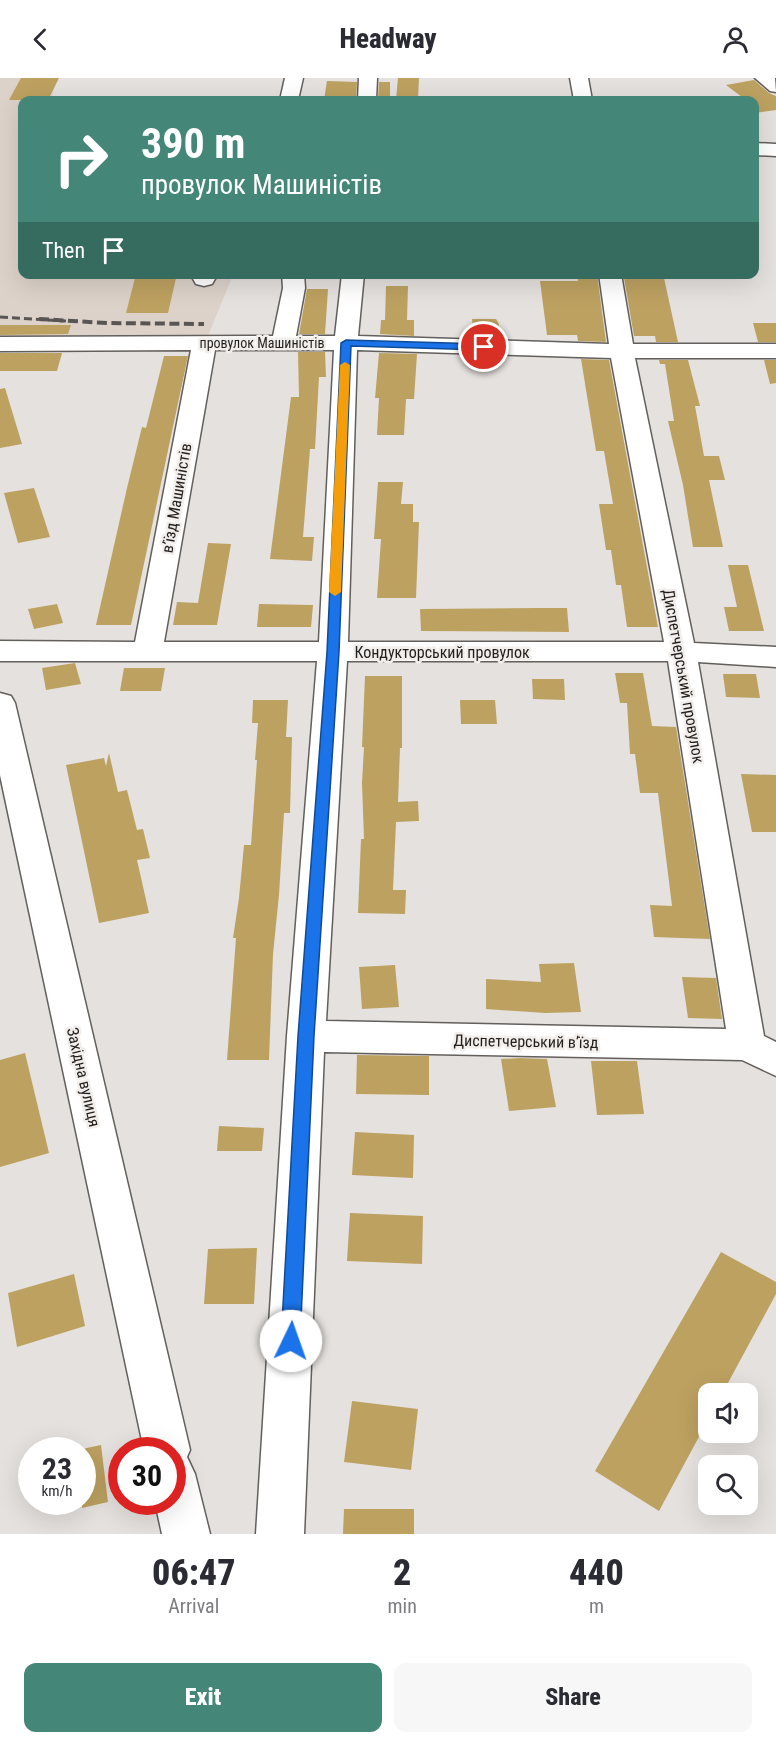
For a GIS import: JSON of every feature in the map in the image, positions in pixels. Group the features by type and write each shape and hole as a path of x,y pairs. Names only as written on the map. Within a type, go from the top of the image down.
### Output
{"street":[{"path":"290,96 294,78"},
{"path":"368,78 368,96"},
{"path":"579,78 582,96"},
{"path":"764,78 776,87"},
{"path":"759,149 776,150"},
{"path":"283,343 294,288 293,279"},
{"path":"280,1534 306,1036 333,652 346,343 352,279"},
{"name":"Диспетчерський провулок","path":"611,279 622,351 761,1053"},
{"name":"провулок Машиністів","path":"0,344 346,343 622,351 776,351"},
{"name":"в’їзд Машиністів","path":"148,651 204,344"},
{"name":"Кондукторський провулок","path":"0,651 681,652 776,657"},
{"name":"Західна вулиця","path":"0,703 164,1437"},
{"name":"Диспетчерський в’їзд","path":"306,1036 761,1053"},
{"path":"182,1515 186,1534"}],"shaded area":[{"path":"0,78 57,78 52,96 18,96 18,279 231,279 207,338 0,338"}],"building":[{"path":"21,78 59,78 50,96 18,96 18,100 9,100"},
{"path":"398,78 419,78 418,96 396,96"},
{"path":"754,80 776,96 776,110 759,112 759,96 741,96 726,85"},
{"path":"327,81 357,82 356,96 325,96"},
{"path":"379,82 390,82 390,96 378,96"},
{"path":"135,279 176,279 168,313 126,313"},
{"path":"578,279 598,279 606,342 578,341 577,335 547,335 540,281 578,281"},
{"path":"624,279 664,279 678,342 656,342 655,336 634,336"},
{"path":"386,286 408,286 407,320 414,320 414,336 380,334 381,320 385,320"},
{"path":"307,289 328,289 325,334 299,334"},
{"path":"472,319 496,319 499,324 497,338 474,337"},
{"path":"753,323 776,323 776,342 758,342"},
{"path":"0,325 71,325 68,334 0,335"},
{"path":"298,352 325,352 326,377 319,377 315,449 310,449 303,537 314,537 312,561 270,559 291,397 299,397"},
{"path":"0,353 62,353 57,371 0,371"},
{"path":"379,353 417,354 414,399 406,399 404,435 377,435 379,398 375,398"},
{"path":"164,356 188,356 131,625 96,625 142,427 146,428"},
{"path":"472,356 496,357 495,367 471,367"},
{"path":"581,359 609,360 658,627 627,627 621,585 616,585 611,550 606,550 599,504 613,504 604,451 596,451"},
{"path":"659,360 688,360 700,406 695,406 704,456 719,456 725,480 709,480 723,547 693,547 683,485 668,421 674,421 665,364 660,364"},
{"path":"764,360 776,360 776,383 770,384"},
{"path":"5,388 22,444 0,448 0,389"},
{"path":"378,482 403,482 401,504 413,504 413,522 419,522 416,598 377,598 381,539 374,539"},
{"path":"34,488 50,537 18,543 4,493"},
{"path":"208,543 231,544 217,625 173,625 177,602 198,603"},
{"path":"728,565 748,565 764,631 729,631 724,607 737,607"},
{"path":"57,604 63,623 34,629 28,609"},
{"path":"259,604 313,605 311,627 257,627"},
{"path":"567,608 569,632 421,631 420,609"},
{"path":"75,663 81,684 46,690 42,668"},
{"path":"124,668 165,668 161,691 120,691"},
{"path":"615,673 643,673 652,726 676,727 710,939 654,937 650,905 672,906 658,793 640,793 635,754 630,754 627,703 620,703"},
{"path":"723,674 756,674 760,698 726,697"},
{"path":"365,676 402,676 402,748 400,748 398,802 418,801 419,821 396,822 393,890 406,890 405,914 358,913 361,839 364,839 362,783 364,747 362,747"},
{"path":"532,679 564,679 565,700 533,699"},
{"path":"253,700 288,700 286,737 292,737 290,813 284,813 273,954 269,1060 227,1060 236,938 233,938 244,845 251,845 258,723 252,723"},
{"path":"460,700 495,700 497,724 461,724"},
{"path":"109,753 118,792 127,790 137,830 143,829 150,858 137,860 149,913 99,923 66,765 104,758 106,766"},
{"path":"741,774 776,775 776,832 752,832"},
{"path":"574,963 581,1012 545,1013 486,1009 486,979 541,982 539,964"},
{"path":"395,965 399,1007 362,1009 359,967"},
{"path":"682,977 716,978 722,1019 688,1018"},
{"path":"25,1053 49,1153 0,1167 0,1060"},
{"path":"357,1055 429,1056 429,1095 356,1094"},
{"path":"501,1059 547,1059 556,1107 509,1111"},
{"path":"591,1061 637,1061 644,1114 597,1115"},
{"path":"219,1126 264,1128 262,1151 217,1151"},
{"path":"355,1132 414,1135 413,1178 352,1175"},
{"path":"350,1213 423,1216 422,1264 347,1261"},
{"path":"257,1248 254,1304 204,1304 208,1249"},
{"path":"721,1252 776,1282 776,1294 728,1383 698,1383 698,1439 659,1511 595,1471"},
{"path":"74,1274 85,1326 17,1347 8,1293"},
{"path":"352,1401 418,1409 411,1470 344,1462"},
{"path":"101,1445 108,1502 96,1505 96,1446"},
{"path":"344,1509 414,1509 414,1534 343,1534"}],"railway":[{"path":"0,317 66,321"},
{"path":"39,319 107,323 204,324"}],"slow traffic":[{"path":"335,592 345,365"}],"route":[{"path":"291,1341 306,1036 333,652 346,343 484,347"}]}
